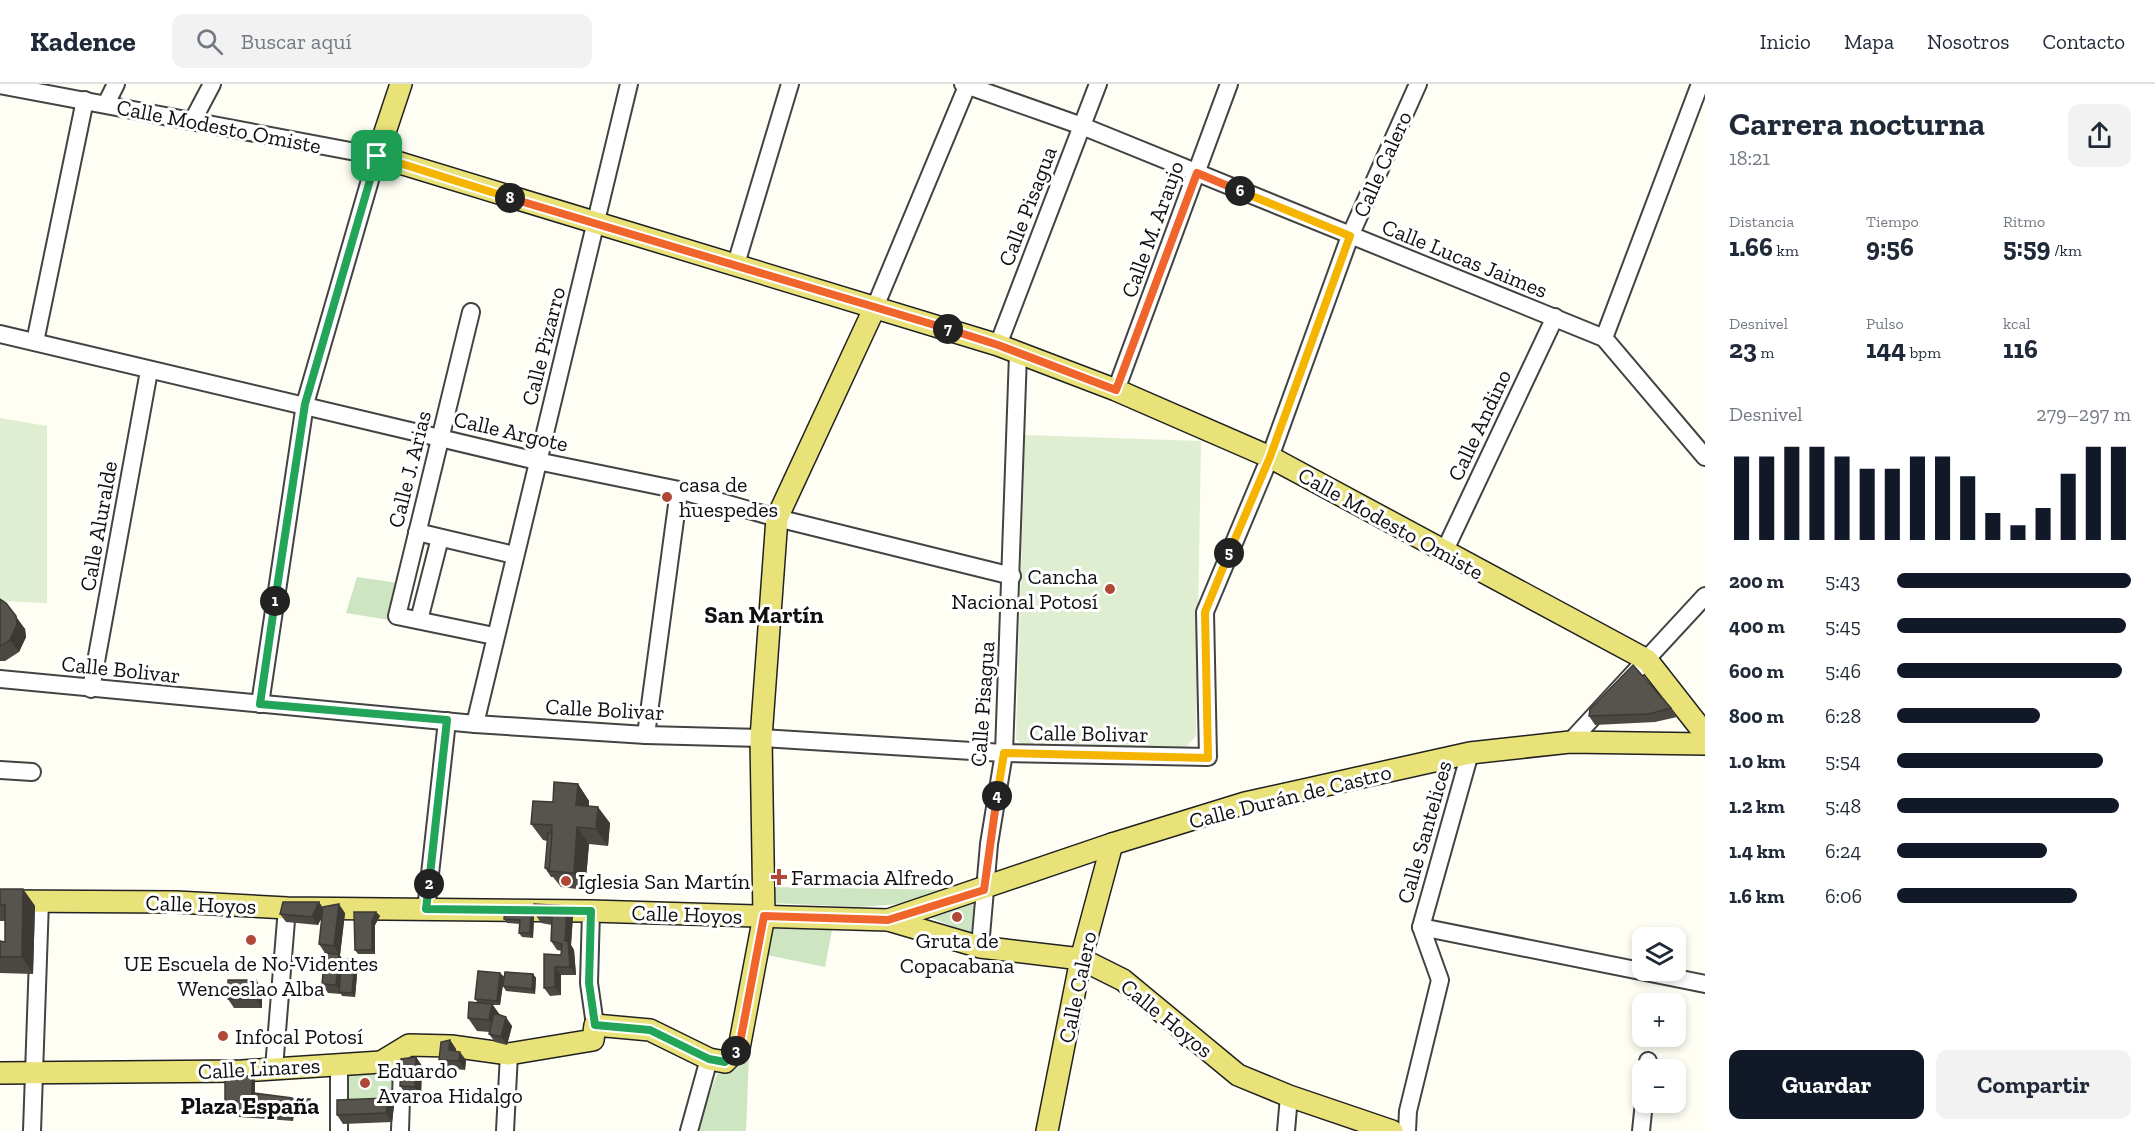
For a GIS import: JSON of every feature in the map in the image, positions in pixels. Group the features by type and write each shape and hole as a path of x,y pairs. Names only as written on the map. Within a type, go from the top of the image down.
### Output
{"main road":[{"path":"377,156 401,84"},
{"name":"Calle Modesto Omiste","path":"377,156 596,225 736,264 998,345 1116,390 1270,457 1647,660 1705,734"},
{"path":"595,1025 650,1030 709,1059 725,1062 739,1048 764,916 761,738 777,518 875,307"},
{"name":"Calle Durán de Castro","path":"888,920 984,890 1112,844 1245,803 1470,753 1570,742 1705,744"},
{"name":"Calle Calero","path":"1047,1131 1082,959 1112,844"},
{"name":"Calle Hoyos","path":"0,901 176,902 287,908 591,911 888,920 980,947 1082,959 1123,980 1238,1075 1289,1096 1392,1131"},
{"name":"Calle Linares","path":"0,1073 274,1068 381,1062 409,1045 452,1046 509,1054 593,1040 595,1025"}],"street":[{"path":"106,104 116,84"},
{"path":"193,120 212,84"},
{"name":"Calle Pizarro","path":"475,724 494,636 629,84"},
{"path":"736,264 790,84"},
{"path":"875,307 966,84"},
{"name":"Calle Lucas Jaimes","path":"966,84 1082,126 1604,338 1705,458"},
{"name":"Calle Pisagua","path":"998,345 1098,84"},
{"name":"Calle M. Araujo","path":"1116,390 1229,84"},
{"name":"Calle Calero","path":"1208,758 1205,612 1270,457 1350,236 1418,84"},
{"name":"Calle Modesto Omiste","path":"0,85 377,156"},
{"path":"1604,338 1698,87"},
{"path":"35,342 85,100"},
{"path":"260,704 305,404 377,156"},
{"name":"Calle J. Arias","path":"471,312 397,616 494,636"},
{"name":"Calle Andino","path":"1444,552 1555,317"},
{"name":"Calle Argote","path":"0,334 149,371 305,404 537,461 679,490 777,518 1012,576"},
{"name":"Calle Pisagua","path":"980,947 989,844 1004,753 1018,354"},
{"name":"Calle Aluralde","path":"91,689 149,371"},
{"path":"646,735 679,490"},
{"path":"417,532 514,555"},
{"name":"Calle J. Arias","path":"419,620 440,538"},
{"path":"1570,742 1705,596"},
{"name":"Calle Bolivar","path":"0,679 475,724 1004,753 1208,758"},
{"path":"426,909 447,720"},
{"name":"Calle Santelices","path":"1407,1131 1408,1111 1440,980 1421,927 1470,753"},
{"path":"0,770 32,772"},
{"path":"32,1131 40,901"},
{"path":"274,1068 287,908"},
{"path":"591,911 589,983 595,1025"},
{"path":"1421,927 1705,984"},
{"path":"400,1131 403,1049"},
{"path":"505,1131 509,1054"},
{"path":"689,1131 709,1059"},
{"path":"339,1064 339,1131"},
{"path":"1286,1131 1289,1096"},
{"path":"1641,1131 1643,1113"}],"green space":[{"path":"0,418 47,426 47,603 0,601"},
{"name":"Cancha Nacional Potosí","path":"1025,435 1201,441 1196,736 1186,747 1023,745 1016,739"},
{"path":"357,577 398,583 389,620 346,613"},
{"path":"771,887 956,890 914,903 860,907 771,903"},
{"path":"974,904 971,934 927,916"},
{"path":"773,928 832,930 825,967 767,955"},
{"path":"749,1055 746,1131 697,1131 717,1074 735,1070"},
{"path":"348,1071 396,1071 396,1103 349,1103"}],"building":[{"path":"0,599 16,616 17,624 10,640 0,646"},
{"path":"1633,665 1671,708 1649,714 1589,716 1590,709"},
{"path":"554,782 578,784 576,805 598,807 596,829 577,827 574,873 549,871 552,825 531,824 533,801 553,802"},
{"path":"548,833 552,833 549,869 545,868"},
{"path":"0,889 23,889 22,957 0,957 0,941 5,942 5,905 0,905"},
{"path":"283,902 319,902 312,917 280,914"},
{"path":"339,904 334,946 319,944 323,907"},
{"path":"534,904 567,906 565,941 568,941 570,967 555,967 555,987 544,988 544,954 561,955 562,944 551,941 552,918 535,914"},
{"path":"505,910 531,912 530,933 519,933 520,920 504,919"},
{"path":"354,912 376,912 372,921 372,950 355,950"},
{"path":"325,953 339,954 336,985 322,984"},
{"path":"342,959 355,960 352,993 339,992"},
{"path":"478,971 500,973 497,1001 475,999"},
{"path":"505,972 533,974 532,989 503,986"},
{"path":"228,980 256,980 256,999 228,999"},
{"path":"469,1002 492,1004 489,1020 468,1018"},
{"path":"494,1013 506,1017 501,1037 489,1034"},
{"path":"450,1040 449,1050 460,1052 459,1061 439,1060 441,1042"},
{"path":"416,1057 415,1087 400,1086 401,1059"},
{"path":"225,1075 252,1076 252,1096 253,1093 292,1098 290,1117 236,1113 237,1101 225,1101"},
{"path":"388,1098 386,1113 337,1115 337,1100"},
{"path":"294,1099 310,1099 308,1109 293,1109"}],"place":[{"name":"casa de huespedes","path":"667,497"},
{"name":"Cancha Nacional Potosí","path":"1110,589"},
{"name":"Farmacia Alfredo","path":"779,877"},
{"name":"Iglesia San Martín","path":"566,881"},
{"name":"Gruta de Copacabana","path":"957,917"},
{"name":"UE Escuela de No-Videntes Wenceslao Alba","path":"251,940"},
{"name":"Infocal Potosí","path":"223,1036"},
{"name":"Eduardo Avaroa Hidalgo","path":"365,1083"}],"district":[{"name":"San Martín","path":"764,615"},
{"name":"Plaza España","path":"250,1106"}],"route":[{"path":"377,156 596,225 736,264 998,345 1116,390 1197,173 1350,236 1270,457 1205,612 1208,758 1004,753 984,890 888,920 764,916 739,1048 725,1062 709,1059 650,1030 595,1025 589,983 591,911 426,909 447,720 260,704 305,404 377,156"}]}
